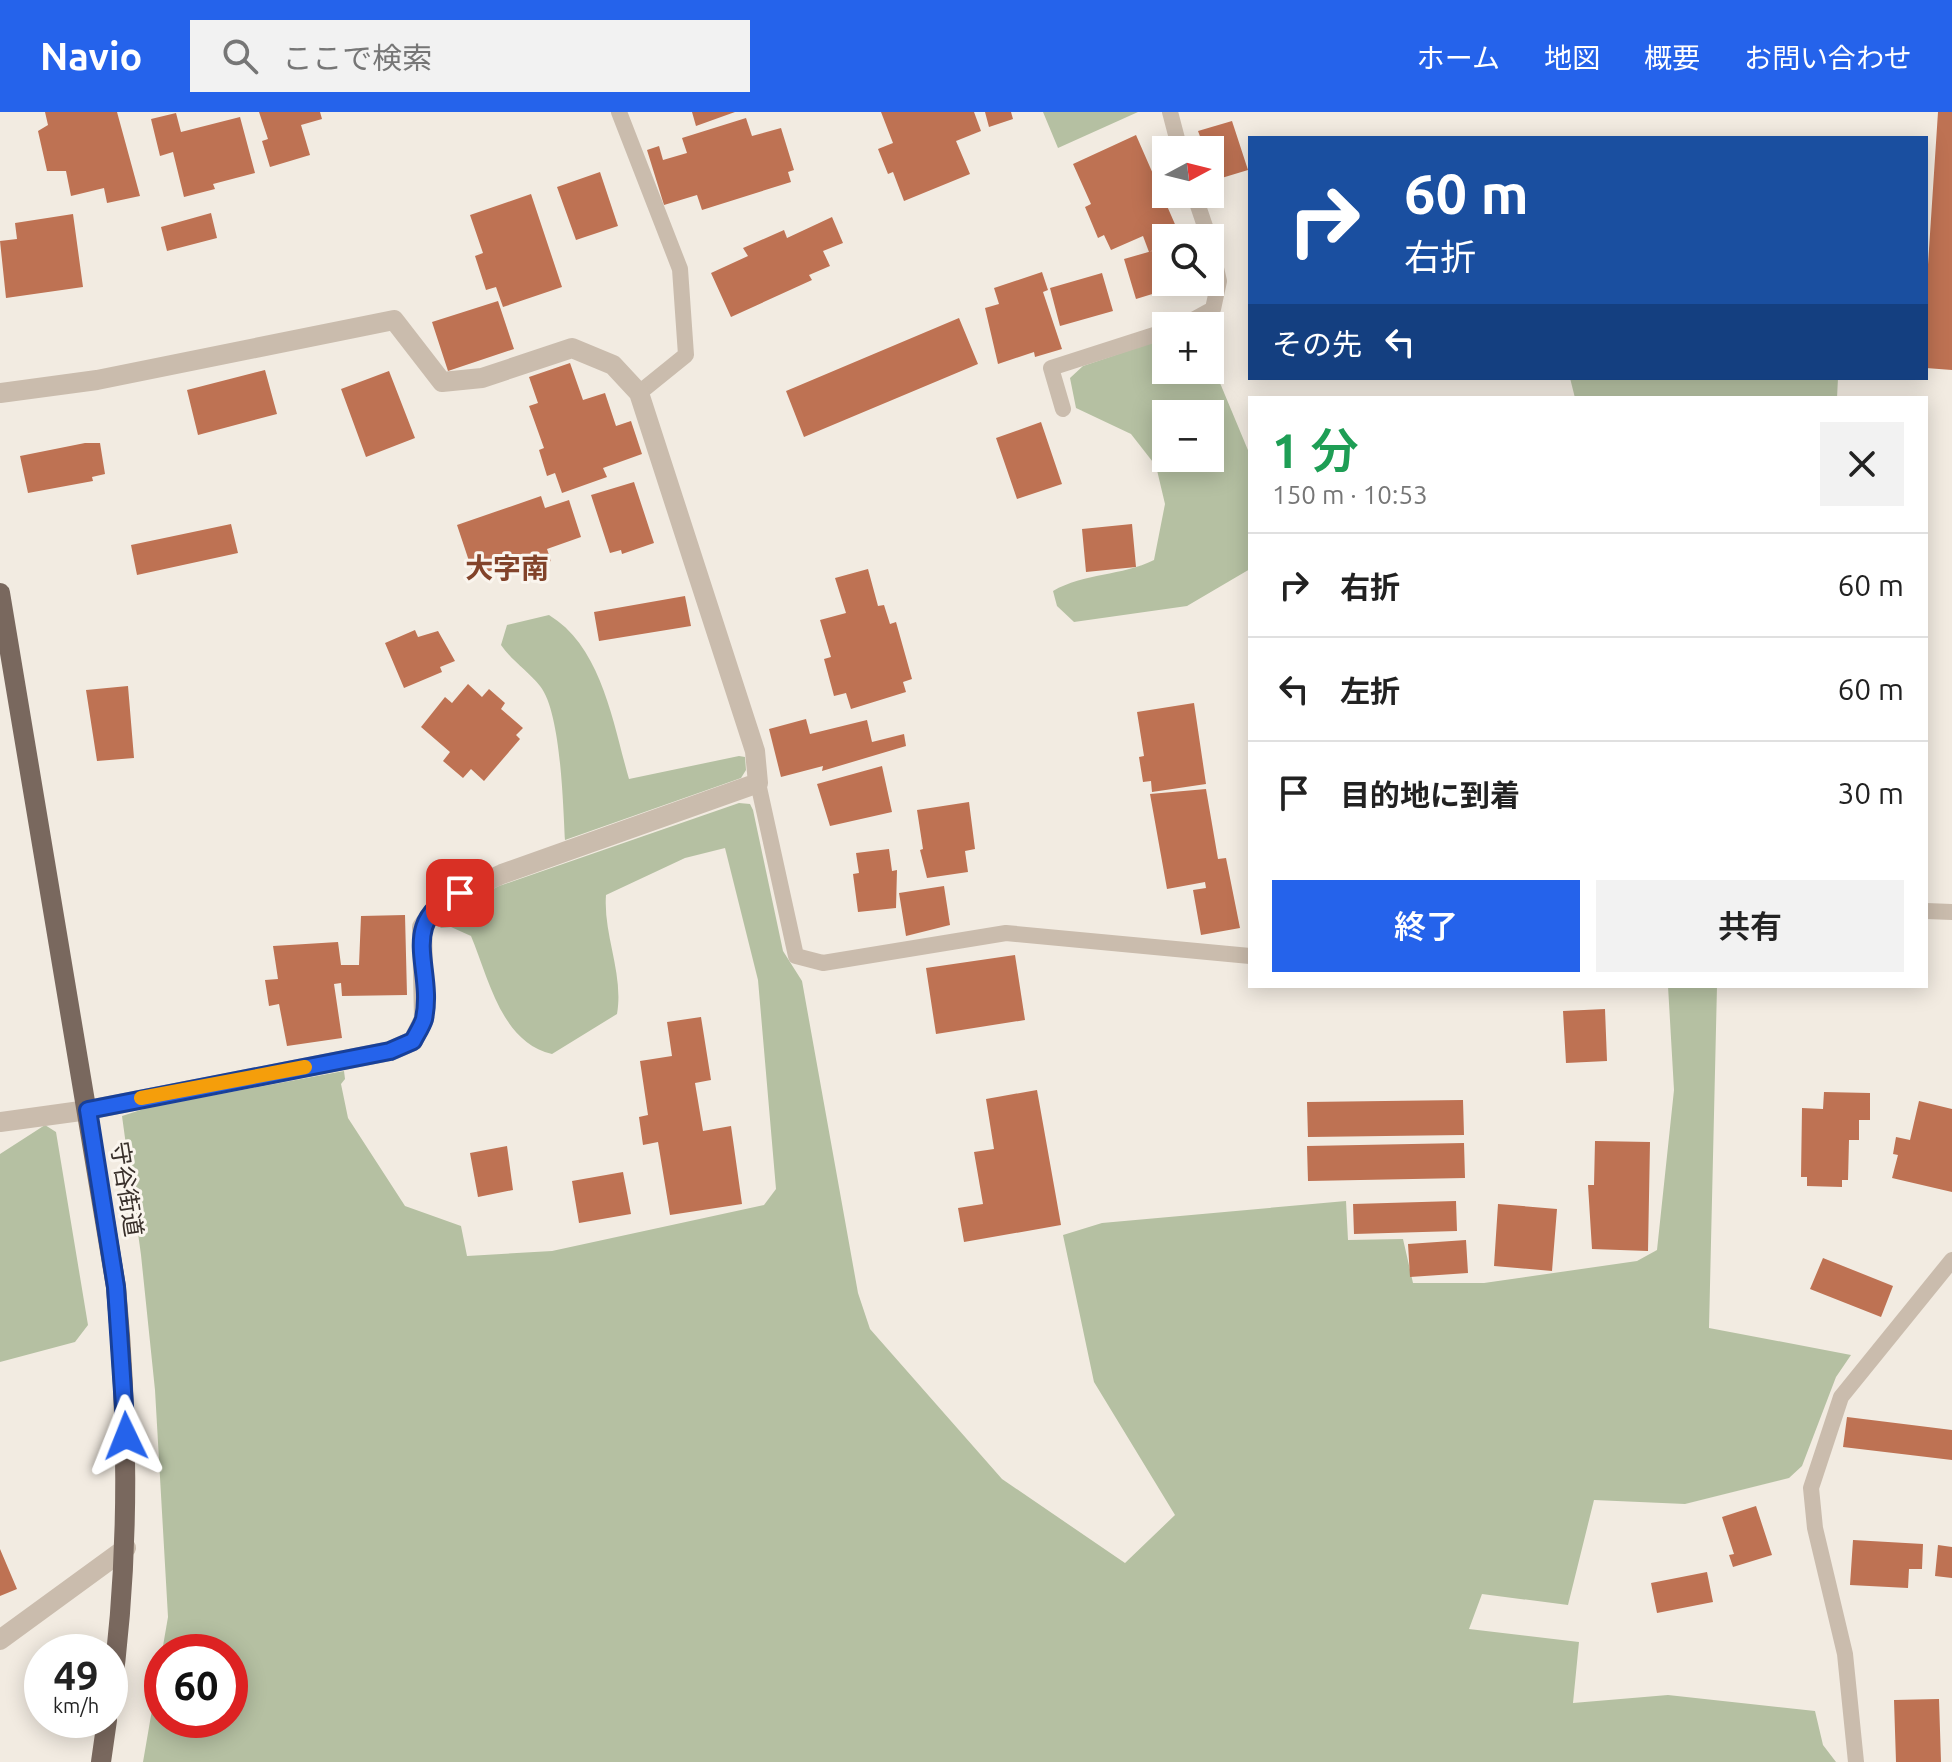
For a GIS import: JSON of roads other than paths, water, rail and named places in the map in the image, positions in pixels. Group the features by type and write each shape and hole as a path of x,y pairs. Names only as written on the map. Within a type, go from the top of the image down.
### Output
{"main road":[{"name":"守谷街道","path":"0,593 116,1287 125,1380 126,1548 120,1634"},
{"path":"101,1762 104,1738"}],"street":[{"path":"0,393 97,380 394,320 442,382 482,378 572,348 613,365 639,393 755,751 758,783 502,874 440,902 422,927 424,1019 413,1041 390,1051 88,1110 0,1122"},
{"path":"0,1640 126,1548"}],"lane":[{"path":"619,112 680,269 686,355 639,393"},
{"path":"1170,112 1176,136"},
{"path":"1063,409 1051,368 1152,336"},
{"path":"758,783 796,956 823,963 1006,933 1248,956"},
{"path":"1928,911 1952,912"},
{"path":"1856,1762 1845,1654 1815,1528 1811,1488 1841,1397 1952,1260"}],"district":[{"name":"大字南","path":"507,567"}]}
